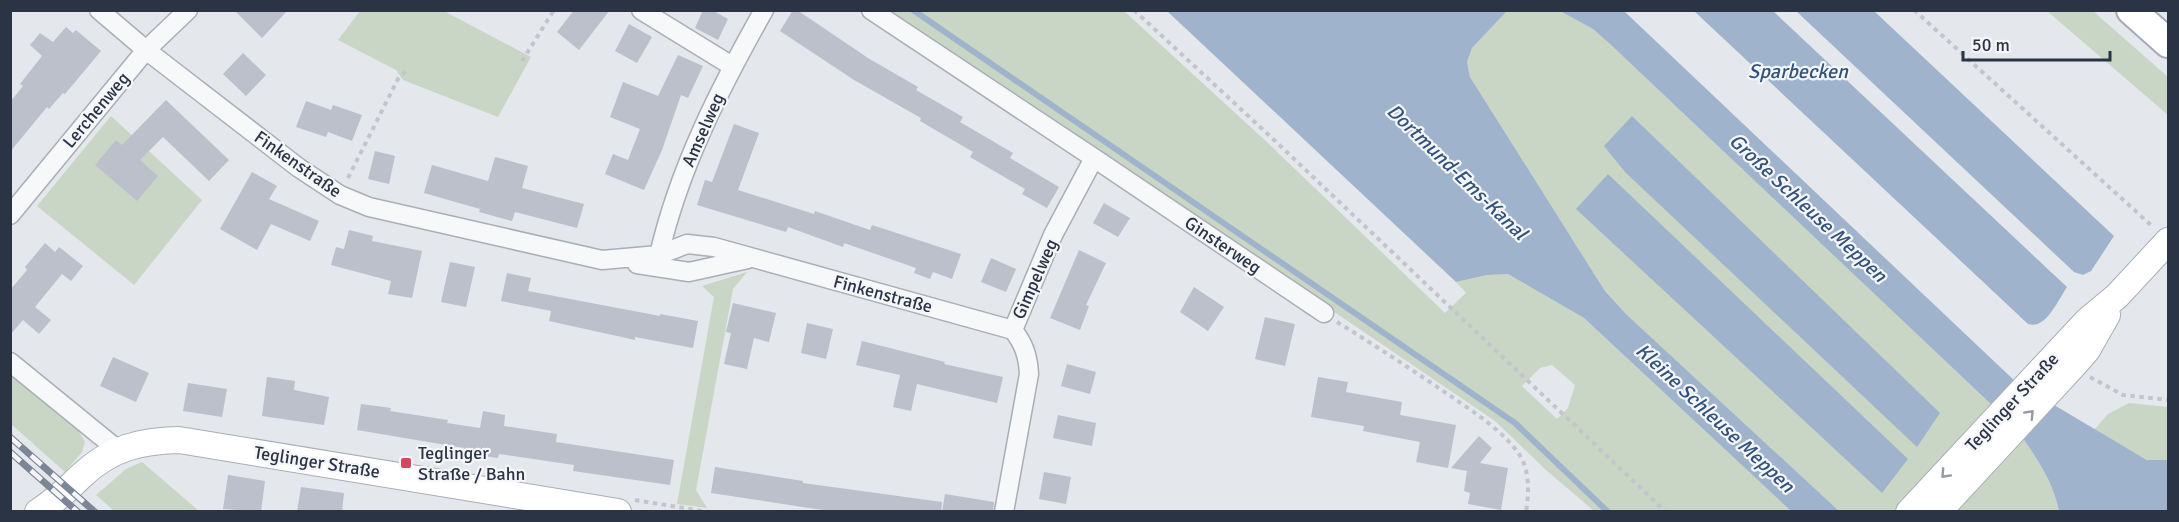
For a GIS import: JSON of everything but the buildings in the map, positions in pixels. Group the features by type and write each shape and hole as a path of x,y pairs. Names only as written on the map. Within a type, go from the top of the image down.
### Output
{"main road":[{"path":"2131,10 2169,43"}],"street":[{"name":"Finkenstraße","path":"99,10 146,50 299,168 340,195 389,212 602,260 689,272 753,258"},
{"name":"Lerchenweg","path":"10,214 146,50 188,10"},
{"path":"641,10 732,66"},
{"name":"Amselweg","path":"659,255 668,216 687,164 732,66 764,10"},
{"name":"Ginsterweg","path":"871,10 1324,313"},
{"name":"Gimpelweg","path":"1004,512 1029,374 1028,359 1022,342 1012,330 1053,235 1094,158"},
{"name":"Teglinger Straße","path":"1909,512 2002,428 2042,386 2087,321 2117,296 2168,241"},
{"name":"Finkenstraße","path":"602,260 659,255 687,244 714,247 1012,330"},
{"path":"10,362 118,450"},
{"name":"Teglinger Straße","path":"1938,512 2002,428"},
{"name":"Teglinger Straße","path":"38,512 101,460 118,450 143,442 179,440 618,512"}],"path":[{"path":"522,61 554,10"},
{"path":"1134,10 1666,512"},
{"path":"1914,10 2168,241"},
{"path":"340,195 398,79 406,71"},
{"path":"1324,313 1401,362 1501,434 1520,455 1528,478 1526,512"},
{"path":"2082,372 2123,395 2169,400"}],"green space":[{"path":"360,11 444,11 531,57 498,117 403,80 396,70 338,40"},
{"path":"891,11 1124,11 1268,143 1445,313 1466,293 1456,282 1487,275 1508,274 1584,318 1791,511 1594,511 1546,470 1495,421","holes":["1552,365 1575,385 1568,408 1557,419 1522,386 1540,368"]},
{"path":"1507,11 1560,11 1593,29 1610,44 2013,425 2047,477 2059,511 1839,511 1626,314 1605,291 1470,77 1467,62 1472,48"},
{"path":"2047,11 2093,11 2168,77 2168,115"},
{"path":"111,116 202,200 134,285 37,206"},
{"path":"747,272 733,289 696,490 707,508 677,504 714,297 702,286"},
{"path":"10,375 78,430 85,442 82,452 65,472 11,424"},
{"path":"2129,403 2168,407 2168,460 2148,460 2094,430 2108,414"},
{"path":"142,462 199,511 114,511 96,495 126,469"}],"water":[{"path":"1167,11 1507,11 1472,48 1467,62 1470,77 1605,291 1626,314 1839,511 1791,511 1584,318 1508,274 1487,275 1456,282"},
{"name":"Große Schleuse Meppen","path":"1560,11 1624,11 2017,383 2147,460 2168,460 2168,511 2059,511 2047,477 2013,425 1610,44 1593,29"},
{"name":"Sparbecken","path":"1694,11 1773,11 2067,287 2051,313 2040,323 2028,324"},
{"name":"Sparbecken","path":"1796,11 1874,11 2114,236 2091,271 2083,275 2074,272"},
{"path":"1632,116 1940,413 1917,447 1625,172 1604,146"},
{"path":"1608,174 1908,459 1882,493 1576,209"}],"waterway":[{"path":"913,10 1515,423 1608,512"}],"railway":[{"path":"10,437 95,512"},
{"path":"10,452 78,512"}],"place":[{"name":"Teglinger Straße / Bahn","path":"406,463"}],"water label":[{"name":"Dortmund-Ems-Kanal","path":"1457,172"},
{"name":"Kleine Schleuse Meppen","path":"1715,418"}]}
